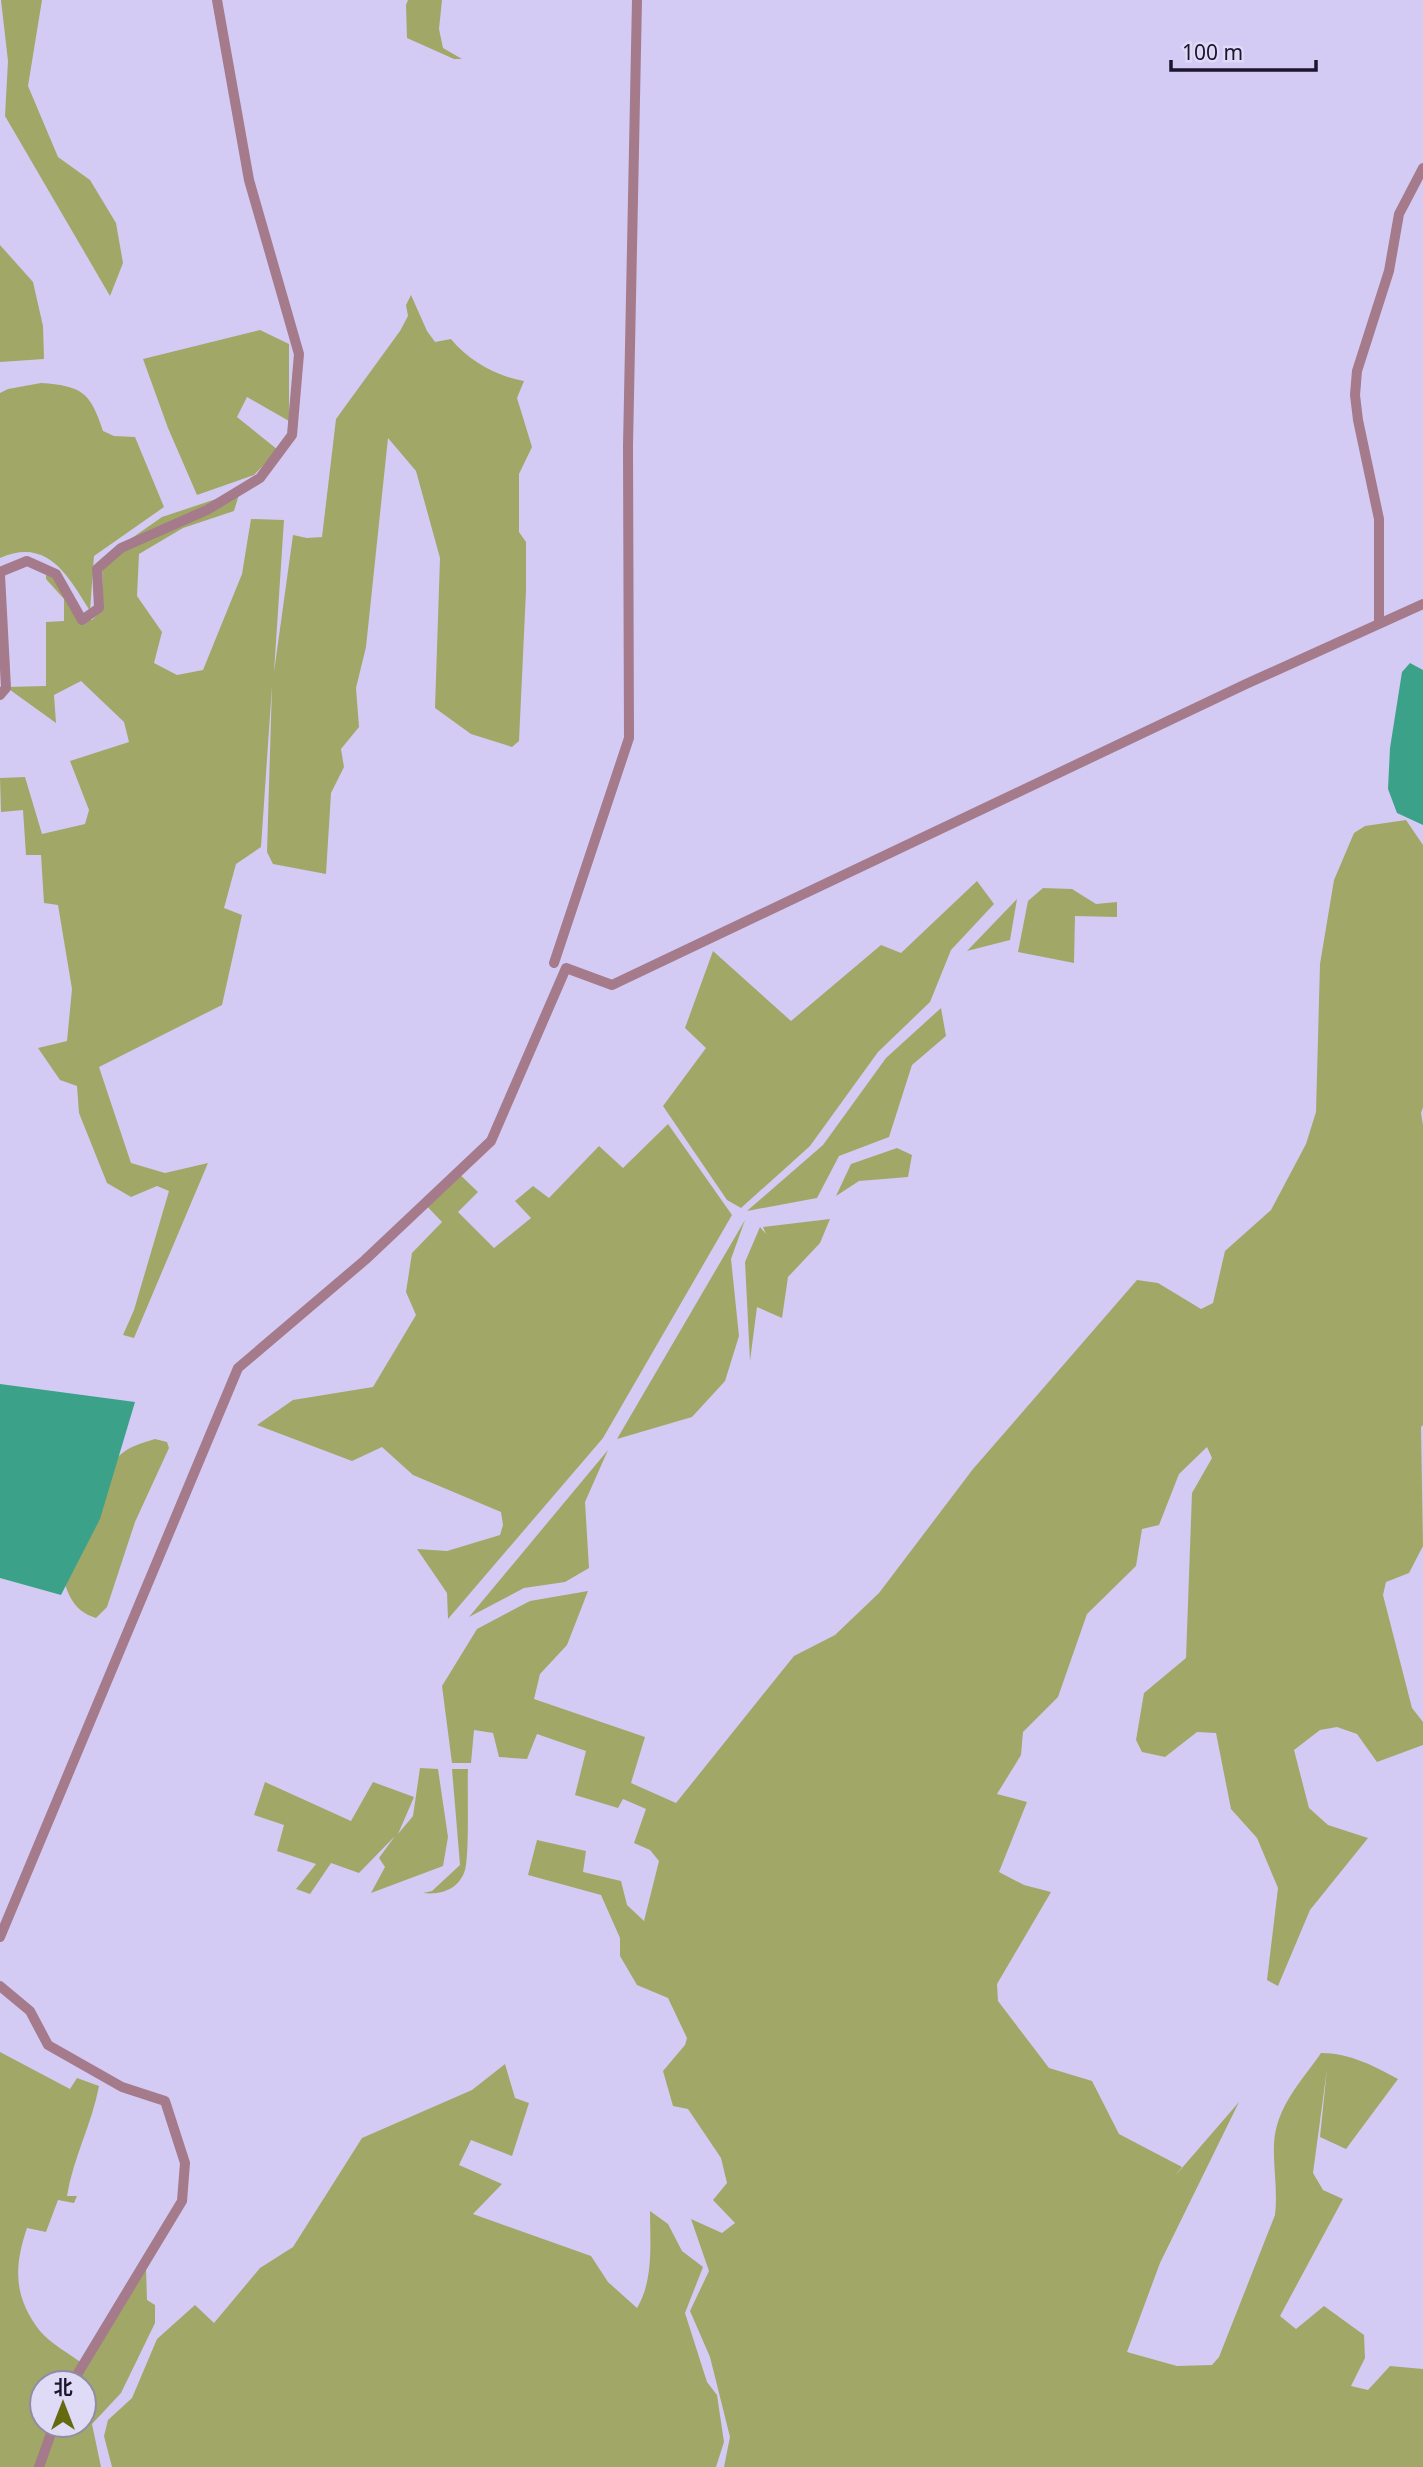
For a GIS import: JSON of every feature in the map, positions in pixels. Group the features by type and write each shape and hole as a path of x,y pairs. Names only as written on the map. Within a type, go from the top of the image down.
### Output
{"street":[{"path":"0,695 6,688 0,574 27,561 56,575 82,620 99,608 97,569 121,548 206,510 260,478 292,435 299,355 249,180 217,0"},
{"path":"554,963 629,738 628,446 636,0"},
{"path":"1379,622 1379,519 1358,420 1355,396 1357,371 1389,271 1399,214 1423,168"},
{"path":"0,1937 238,1368 365,1260 491,1141 566,968 612,985 1379,622 1423,604"},
{"path":"0,1986 30,2011 48,2045 122,2087 164,2101 185,2163 182,2201 80,2369"},
{"path":"39,2467 49,2439"}],"shaded area":[{"path":"1,0 42,0 28,86 58,157 90,180 116,223 123,263 110,296 5,116 8,61"},
{"path":"408,0 442,0 439,29 443,48 462,59 454,59 407,38"},
{"path":"0,245 33,282 43,326 44,359 0,362"},
{"path":"411,295 427,331 435,342 451,339 466,354 484,366 524,381 517,398 532,447 519,474 519,532 526,542 526,591 519,741 512,747 471,734 435,708 440,558 416,471 388,438 366,647 356,688 359,727 341,749 344,767 331,793 326,874 273,864 267,852 272,686 261,847 236,864 224,908 242,915 222,1005 99,1067 131,1163 165,1173 208,1163 134,1338 123,1335 134,1310 169,1191 157,1186 131,1197 107,1183 79,1113 77,1086 60,1080 38,1048 67,1041 72,989 58,905 44,903 41,855 26,855 23,810 1,812 0,778 25,777 42,834 85,824 89,810 70,761 129,742 124,722 81,681 54,695 56,723 6,687 46,686 46,622 64,621 64,599 46,579 46,565 80,616 92,620 103,609 102,559 162,517 240,491 234,511 183,528 139,554 137,596 162,632 154,663 177,675 203,670 242,574 251,519 284,520 274,672 293,535 322,537 336,419 400,331 408,316 406,305"},
{"path":"260,330 289,344 289,421 247,397 237,417 278,450 254,475 197,495 168,428 143,359"},
{"path":"41,383 66,386 82,393 93,407 103,431 114,436 135,437 164,507 94,556 90,611 65,573 44,556 31,552 0,558 0,393"},
{"path":"1410,663 1423,670 1423,825 1397,813 1388,789 1390,748 1402,672"},
{"path":"1406,820 1423,845 1423,1546 1409,1573 1386,1582 1383,1595 1412,1708 1423,1722 1423,1745 1377,1762 1357,1734 1337,1727 1320,1730 1294,1750 1309,1808 1328,1825 1368,1838 1310,1910 1278,1986 1267,1980 1278,1888 1257,1838 1231,1809 1216,1733 1197,1732 1165,1757 1142,1752 1136,1740 1144,1693 1186,1658 1192,1493 1212,1458 1207,1447 1179,1474 1159,1525 1142,1529 1136,1566 1087,1614 1058,1697 1023,1732 1021,1755 997,1794 1027,1802 999,1872 1024,1885 1051,1892 997,1984 998,2001 1049,2068 1092,2081 1119,2134 1182,2167 1175,2176 1239,2102 1160,2263 1127,2352 1177,2366 1212,2365 1219,2357 1275,2215 1274,2144 1279,2118 1321,2053 1352,2058 1398,2079 1346,2149 1320,2137 1327,2069 1313,2173 1323,2190 1343,2199 1280,2316 1296,2329 1324,2306 1364,2335 1365,2358 1351,2386 1368,2390 1390,2366 1423,2369 1423,2467 724,2467 730,2437 710,2357 690,2311 709,2271 691,2219 722,2233 735,2223 713,2200 727,2183 721,2158 688,2109 673,2106 663,2071 685,2045 687,2038 668,1998 637,1985 620,1956 620,1938 601,1895 528,1875 537,1840 586,1851 583,1872 621,1881 627,1905 644,1921 659,1861 650,1850 634,1843 646,1809 623,1799 618,1808 575,1795 586,1751 537,1734 527,1759 499,1757 493,1733 474,1730 471,1763 452,1763 442,1686 477,1629 530,1601 588,1591 567,1645 540,1674 534,1699 645,1737 631,1783 676,1803 794,1656 835,1635 879,1593 973,1469 1137,1280 1158,1283 1201,1309 1213,1303 1225,1251 1271,1210 1306,1144 1316,1112 1320,964 1334,880 1354,833 1365,826"},
{"path":"977,881 994,904 951,950 930,1002 878,1052 810,1146 741,1208 727,1200 663,1106 706,1048 685,1028 713,951 791,1021 881,945 901,953"},
{"path":"1043,888 1072,889 1096,904 1117,902 1117,917 1075,916 1074,963 1018,952 1028,901"},
{"path":"1017,899 1010,940 967,951"},
{"path":"941,1008 946,1036 912,1065 889,1137 839,1156 817,1198 747,1211 823,1145 886,1058"},
{"path":"668,1124 732,1215 603,1438 448,1619 447,1593 417,1549 447,1551 500,1535 503,1525 501,1512 413,1475 382,1447 352,1461 257,1425 293,1400 373,1387 416,1315 406,1292 412,1253 442,1222 423,1202 455,1170 478,1192 458,1212 494,1248 531,1218 515,1201 533,1186 549,1198 599,1146 623,1168"},
{"path":"897,1148 912,1155 908,1177 859,1181 836,1196 851,1164"},
{"path":"830,1219 820,1243 788,1277 782,1318 757,1307 750,1361 745,1262 760,1227 766,1234 763,1227"},
{"path":"745,1220 731,1259 739,1336 725,1381 692,1417 617,1439"},
{"path":"0,1384 135,1402 100,1519 61,1595 0,1578"},
{"path":"155,1439 167,1442 169,1448 135,1522 107,1607 96,1618 80,1610 75,1604 60,1567 96,1491 112,1464 128,1449"},
{"path":"608,1450 585,1502 589,1568 565,1582 524,1588 469,1617"},
{"path":"420,1768 438,1769 448,1837 443,1866 371,1893 385,1867 379,1858 395,1836 359,1873 331,1863 310,1894 296,1889 316,1864 277,1851 284,1825 254,1815 265,1782 351,1821 373,1782 414,1797 398,1834 413,1816"},
{"path":"452,1769 468,1769 466,1866 457,1884 442,1892 423,1893 432,1891 460,1865"},
{"path":"0,2052 70,2089 77,2078 99,2086 67,2196 77,2196 74,2203 58,2200 46,2232 27,2228 18,2268 21,2293 31,2318 50,2340 83,2364 80,2369 28,2369 28,2439 45,2439 35,2467 0,2467"},
{"path":"505,2064 515,2098 529,2103 512,2156 471,2140 459,2165 502,2184 473,2214 591,2256 608,2282 637,2308 649,2273 650,2211 668,2224 682,2251 703,2267 685,2313 707,2382 717,2395 724,2442 716,2467 112,2467 104,2436 108,2420 132,2398 157,2339 195,2305 214,2323 260,2268 293,2247 362,2138 472,2090"},
{"path":"146,2268 147,2300 155,2305 155,2323 121,2393 98,2418 98,2369 85,2369"},
{"path":"52,2439 95,2439 101,2467 43,2467"}]}
